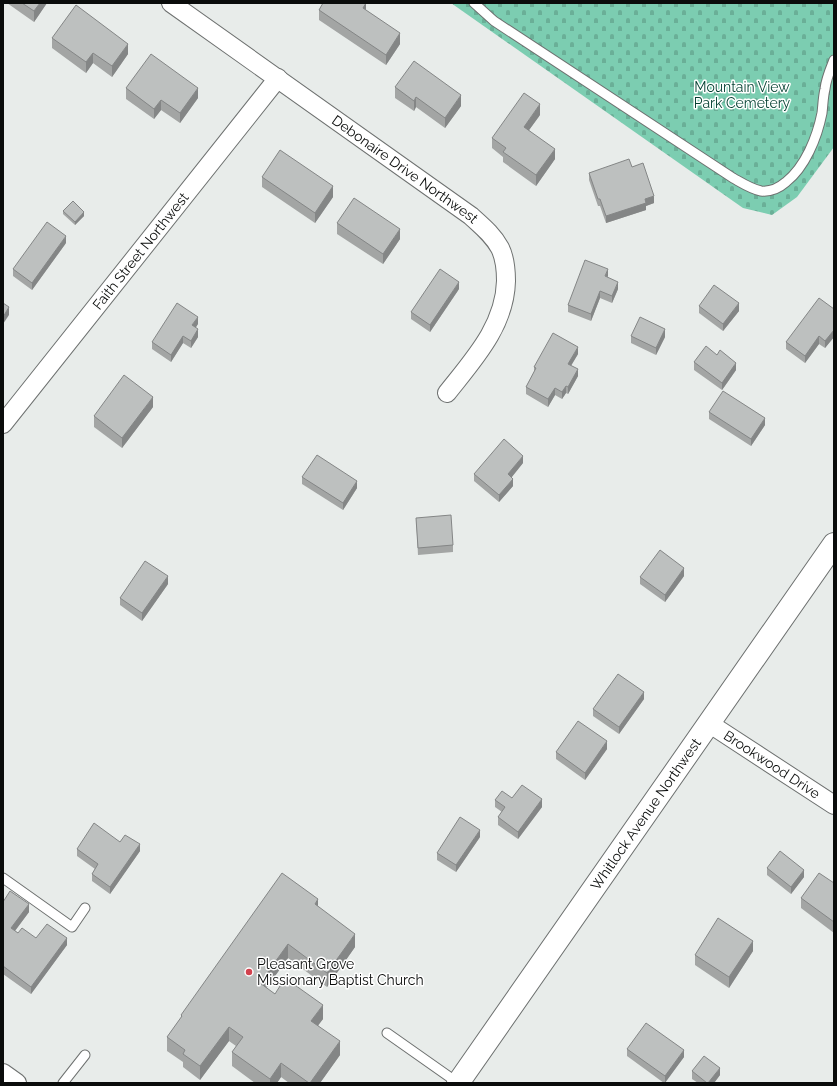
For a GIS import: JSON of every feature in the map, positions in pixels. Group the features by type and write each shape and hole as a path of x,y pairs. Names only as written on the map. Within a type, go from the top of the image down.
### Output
{"highway":[{"name":"Whitlock Avenue Northwest","path":"458,1083 710,724 834,544"}],"street":[{"name":"Debonaire Drive Northwest","path":"171,3 471,216 488,231 500,249 506,269 506,293 499,316 488,339 447,394"},
{"name":"Faith Street Northwest","path":"3,424 278,78"},
{"name":"Brookwood Drive","path":"710,724 834,805"},
{"path":"3,1073 17,1083"}],"lane":[{"path":"474,3 494,21 733,178 761,191 771,191 782,185 793,177 802,165 810,150 821,116 826,81 834,60"},
{"path":"3,878 72,927 85,908"},
{"path":"387,1032 458,1083"},
{"path":"63,1083 85,1055"}],"green space":[{"name":"Mountain View Park Cemetery","path":"451,3 834,3 834,147 797,197 772,215 743,208"}],"building":[{"path":"22,3 40,3 34,11"},
{"path":"323,3 366,3 363,8 400,33 386,55 319,10"},
{"path":"76,5 128,44 112,66 93,53 86,62 52,38"},
{"path":"151,54 198,88 180,113 161,100 154,109 126,88"},
{"path":"414,61 461,95 445,118 416,97 414,101 395,87"},
{"path":"524,93 540,104 524,127 555,149 536,175 503,152 506,148 492,138"},
{"path":"280,150 333,186 315,213 262,177"},
{"path":"629,159 632,167 643,163 654,196 645,199 646,203 606,216 589,173"},
{"path":"354,198 400,229 383,254 337,223"},
{"path":"73,201 84,212 75,222 63,211"},
{"path":"47,222 66,236 32,283 13,269"},
{"path":"585,260 608,269 605,276 618,282 612,296 600,291 591,314 568,305"},
{"path":"440,269 459,282 430,325 411,312"},
{"path":"714,285 739,303 723,324 699,306"},
{"path":"819,298 834,309 834,330 825,341 819,336 805,356 786,342"},
{"path":"3,303 9,307 3,317"},
{"path":"177,303 198,317 192,325 198,329 191,341 183,336 171,355 152,342"},
{"path":"640,317 665,329 656,348 631,336"},
{"path":"553,333 578,347 568,364 578,369 568,387 566,386 562,392 555,388 548,399 526,387 536,368 534,367"},
{"path":"706,346 717,355 720,350 736,363 722,383 694,362"},
{"path":"124,375 153,397 122,438 94,416"},
{"path":"723,391 765,418 751,439 709,412"},
{"path":"504,439 523,456 508,474 513,479 499,495 474,474"},
{"path":"317,455 357,481 343,503 302,477"},
{"path":"451,515 453,545 418,548 416,518"},
{"path":"660,550 684,568 665,595 640,577"},
{"path":"145,561 168,576 142,613 120,598"},
{"path":"618,674 644,692 619,727 593,709"},
{"path":"578,721 607,741 585,773 556,752"},
{"path":"522,785 542,799 518,832 498,817 505,807 495,800 502,791 512,798"},
{"path":"460,817 480,830 456,865 437,853"},
{"path":"94,823 120,842 125,835 140,844 110,887 92,874 98,864 77,849"},
{"path":"780,851 804,870 791,887 767,868"},
{"name":"Pleasant Grove Missionary Baptist Church","path":"282,873 318,899 315,904 355,934 327,973 288,944 260,983 275,994 285,978 323,1005 311,1021 340,1041 310,1083 281,1063 270,1079 232,1052 243,1037 229,1027 200,1066 183,1054 185,1050 167,1037"},
{"path":"819,873 834,883 834,922 801,898"},
{"path":"10,891 29,904 11,928 18,933 22,928 36,938 47,924 67,938 31,987 3,966 3,902"},
{"path":"718,918 753,941 729,977 695,955"},
{"path":"646,1023 684,1050 665,1076 627,1049"},
{"path":"704,1056 720,1068 708,1083 692,1071"}],"place":[{"name":"Pleasant Grove Missionary Baptist Church","path":"249,972"}]}
